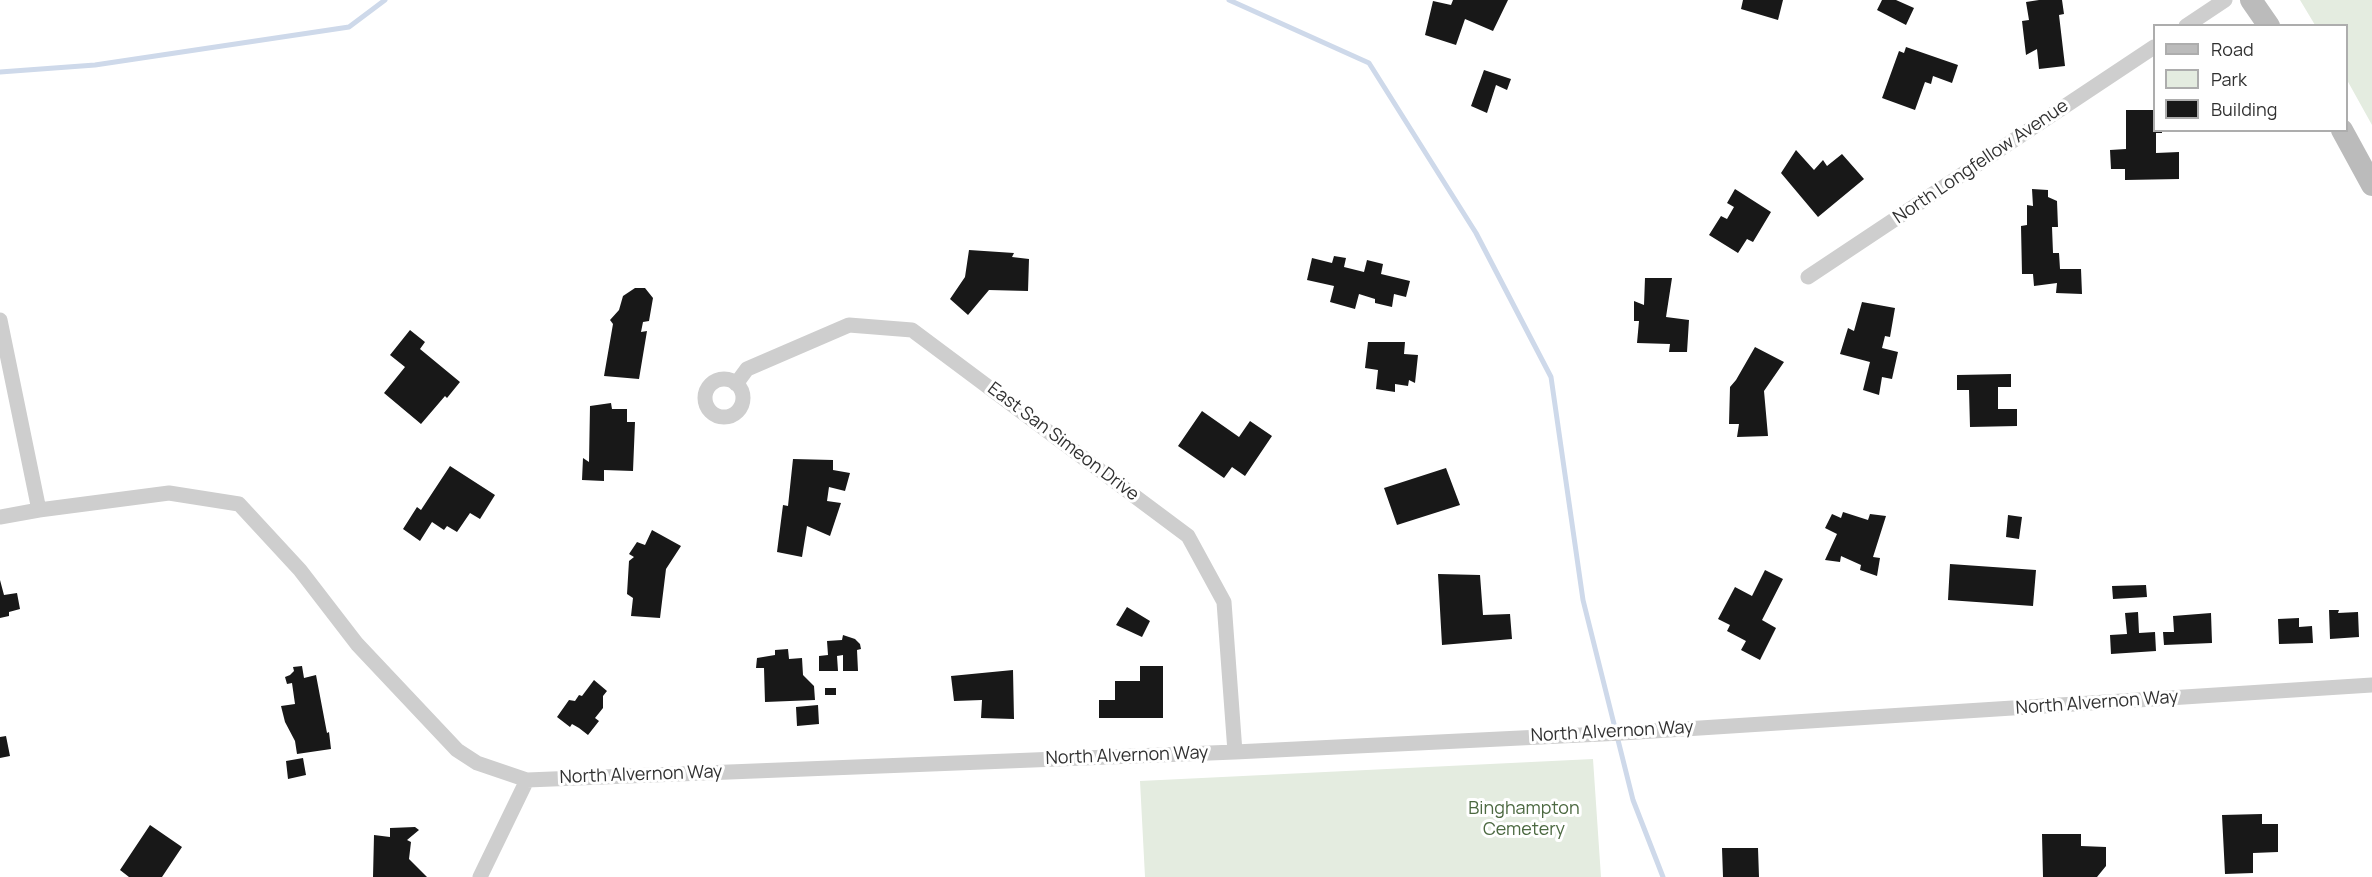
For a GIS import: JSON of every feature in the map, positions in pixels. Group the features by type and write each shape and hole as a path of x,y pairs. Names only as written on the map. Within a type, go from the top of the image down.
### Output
{"street":[{"path":"2189,24 2225,0"},
{"path":"2251,0 2268,24"},
{"name":"North Longfellow Avenue","path":"1808,277 2153,48"},
{"path":"2343,132 2372,185"},
{"path":"0,320 39,510"},
{"name":"East San Simeon Drive","path":"736,384 747,369 849,325 912,330 1188,536 1224,602 1235,752"},
{"name":"North Alvernon Way","path":"0,517 169,493 239,504 300,570 357,644 457,750 477,764 527,780 1235,752 1622,733 2372,685"},
{"path":"480,877 527,780"}],"green space":[{"path":"2300,0 2372,0 2372,125 2348,82 2348,24 2314,24"},
{"name":"Binghampton Cemetery","path":"1593,759 1601,877 1145,877 1140,781"}],"building":[{"path":"1453,0 1508,0 1493,31 1465,19 1456,45 1425,35 1433,1 1451,5"},
{"path":"1743,0 1783,0 1778,20 1741,9"},
{"path":"1882,0 1896,0 1914,8 1906,25 1877,10"},
{"path":"2062,0 2064,14 2059,15 2065,66 2039,69 2037,49 2026,55 2022,21 2029,20 2026,2"},
{"path":"1906,47 1958,65 1952,83 1933,76 1931,84 1925,82 1915,110 1882,98 1899,51 1904,53"},
{"path":"1484,70 1511,79 1507,90 1496,85 1487,113 1471,106"},
{"path":"2126,110 2153,110 2153,132 2162,132 2156,133 2156,153 2179,152 2179,179 2125,180 2125,169 2111,169 2110,150 2126,149"},
{"path":"1796,150 1814,170 1823,160 1827,166 1842,154 1864,179 1818,217 1781,173"},
{"path":"1735,189 1771,212 1753,242 1747,239 1738,253 1709,235 1721,216 1727,219 1734,207 1727,203"},
{"path":"2032,189 2048,190 2048,197 2057,201 2058,227 2052,227 2053,253 2059,253 2060,269 2081,269 2082,294 2056,293 2057,283 2034,286 2033,274 2022,274 2021,226 2027,225 2027,205 2033,206"},
{"path":"969,250 1014,253 1012,257 1029,259 1028,291 989,290 968,315 950,299 965,277"},
{"path":"1334,256 1346,258 1344,267 1364,272 1367,260 1383,264 1381,274 1410,281 1406,297 1394,294 1392,307 1375,303 1375,299 1359,294 1355,309 1330,302 1334,286 1307,280 1312,258 1332,263"},
{"path":"1645,278 1672,278 1666,317 1689,320 1687,352 1669,352 1670,344 1637,343 1639,321 1634,321 1634,301 1644,305"},
{"path":"635,288 645,288 653,298 649,321 643,322 641,332 647,331 639,379 604,376 613,324 610,320 619,310 623,296"},
{"path":"1862,302 1895,308 1890,337 1885,336 1882,348 1898,352 1892,379 1882,377 1879,395 1863,390 1870,362 1840,354 1848,328 1854,331"},
{"path":"410,330 425,342 420,349 460,382 421,424 384,393 405,367 390,355"},
{"path":"1368,342 1405,342 1404,354 1418,355 1415,383 1409,380 1408,386 1395,384 1395,392 1376,389 1378,370 1365,368"},
{"path":"1755,347 1784,362 1764,391 1768,436 1737,437 1739,424 1729,424 1730,387"},
{"path":"2011,374 2011,387 1998,387 1998,409 2017,409 2017,426 1970,427 1969,390 1957,390 1957,375"},
{"path":"611,403 612,409 627,409 627,422 635,422 633,471 604,470 604,481 582,480 583,458 589,462 590,406"},
{"path":"1202,411 1239,437 1250,421 1272,436 1245,476 1232,467 1224,478 1178,446"},
{"path":"793,459 833,460 833,470 850,473 845,491 829,487 827,501 841,503 830,536 807,526 802,557 777,552 783,505 788,506"},
{"path":"450,466 495,495 480,519 470,513 457,532 447,526 444,530 432,522 420,541 403,529 417,507 421,510"},
{"path":"1446,468 1460,505 1397,525 1384,488"},
{"path":"1843,512 1868,520 1870,514 1886,516 1873,557 1880,558 1877,576 1860,570 1861,565 1841,556 1840,562 1825,560 1837,534 1825,528 1832,514 1841,518"},
{"path":"2008,515 2022,517 2019,539 2006,537"},
{"path":"652,530 681,546 666,569 660,618 631,616 633,598 627,594 629,561 634,557 629,554 637,542 645,545"},
{"path":"1950,564 2036,570 2033,606 1948,600"},
{"path":"1765,570 1783,579 1762,620 1776,628 1760,660 1741,650 1746,641 1727,631 1730,625 1718,619 1735,587 1752,596"},
{"path":"1438,574 1480,575 1483,615 1510,614 1512,639 1442,645"},
{"path":"0,580 4,595 17,593 20,609 9,612 9,616 0,618"},
{"path":"2146,585 2147,597 2113,599 2112,586"},
{"path":"1127,607 1150,621 1142,637 1116,625"},
{"path":"2329,610 2339,610 2338,613 2358,612 2359,637 2330,639"},
{"path":"2138,612 2139,633 2155,632 2156,651 2111,654 2110,635 2127,634 2125,613"},
{"path":"2211,613 2212,643 2164,645 2163,632 2174,632 2173,616"},
{"path":"2299,618 2299,627 2312,626 2313,643 2279,644 2278,619"},
{"path":"843,635 855,639 860,644 861,649 857,650 858,671 843,671 843,655 837,656 838,671 819,671 819,656 828,655 827,641 842,640"},
{"path":"788,649 789,659 802,658 803,675 814,686 815,700 765,702 764,668 756,668 757,658 775,655 775,650"},
{"path":"302,666 304,678 316,675 331,749 297,754 295,741 285,722 281,706 295,704 292,683 287,684 285,677 294,671 293,667"},
{"path":"1140,666 1163,666 1163,718 1099,718 1099,700 1115,700 1115,681 1140,681"},
{"path":"1013,670 1014,719 981,718 982,700 954,701 951,676"},
{"path":"594,680 607,691 603,696 603,708 595,718 599,721 588,735 572,724 570,727 557,717 569,700 575,701 579,695 582,696"},
{"path":"825,688 836,688 836,695 825,695"},
{"path":"818,705 819,724 797,726 796,707"},
{"path":"6,736 10,756 0,758 0,737"},
{"path":"303,758 306,775 288,779 286,761"},
{"path":"2262,814 2262,824 2278,824 2278,852 2253,853 2253,873 2225,874 2222,815"},
{"path":"150,825 182,847 162,877 129,877 120,870"},
{"path":"415,827 419,830 407,840 411,842 409,859 427,877 373,877 374,835 390,837 390,828"},
{"path":"2042,834 2081,834 2081,846 2106,847 2106,866 2097,877 2043,877"},
{"path":"1722,848 1758,848 1759,877 1723,877"}],"waterway":[{"path":"0,72 95,65 349,27 385,0"},
{"path":"1229,0 1369,63 1476,233 1551,377 1583,600 1633,800 1663,877"}]}
